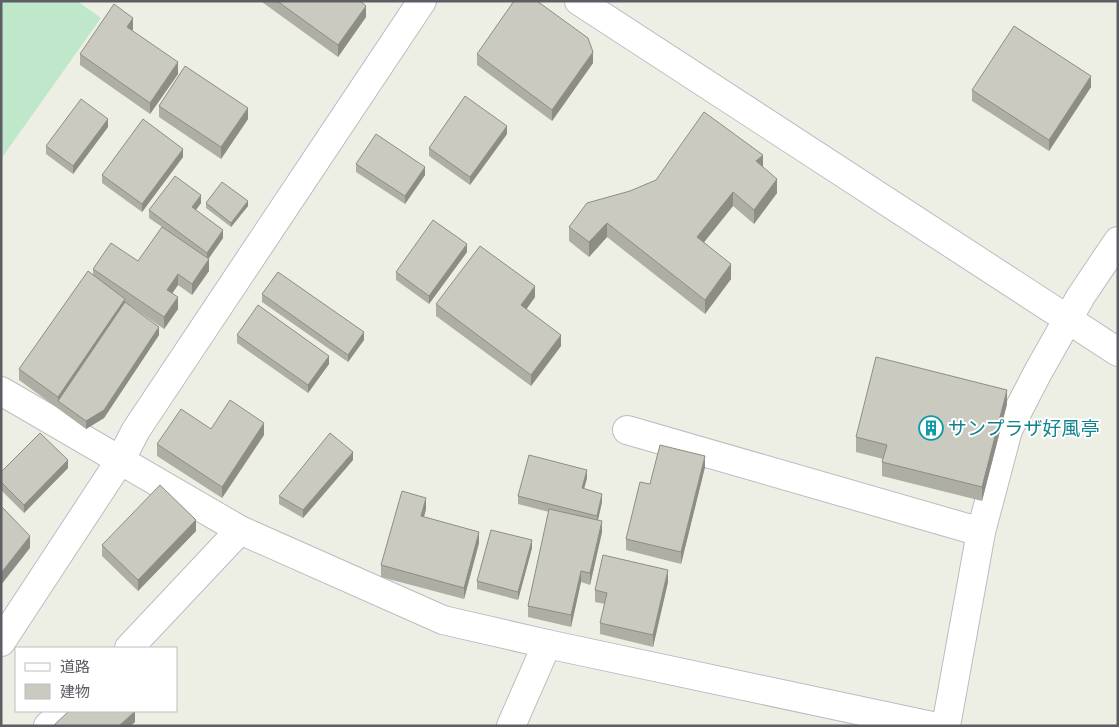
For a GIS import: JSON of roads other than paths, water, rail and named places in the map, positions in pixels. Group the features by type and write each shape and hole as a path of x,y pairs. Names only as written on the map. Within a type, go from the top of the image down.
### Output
{"street":[{"path":"1,642 121,459 136,430 422,1"},
{"path":"579,1 1118,352"},
{"path":"946,726 981,532 1008,430 1038,372 1118,241"},
{"path":"1,391 121,459 240,530 443,620 932,726"},
{"path":"627,430 981,532"},
{"path":"130,647 240,530"},
{"path":"511,726 548,644"},
{"path":"48,726 64,712"}],"place":[{"name":"サンプラザ好風亭","path":"931,428"}]}
